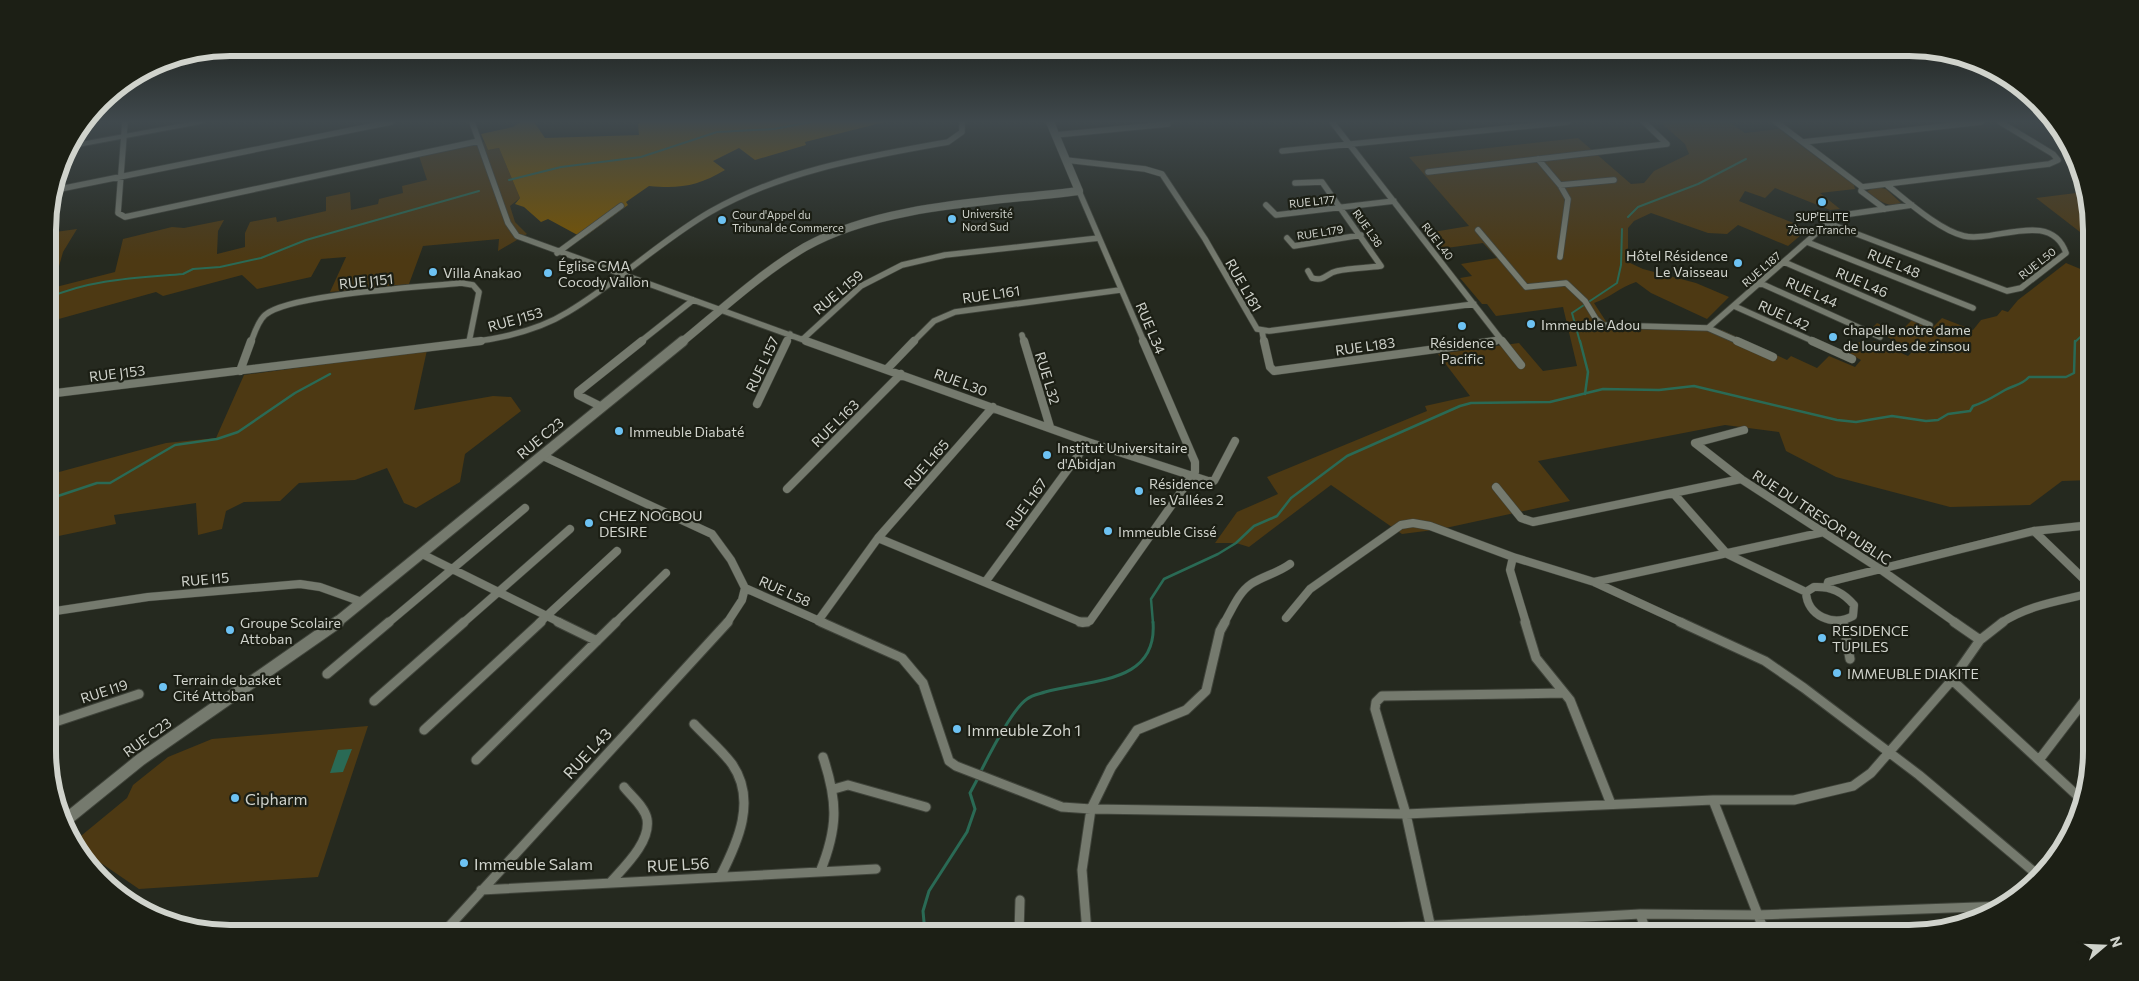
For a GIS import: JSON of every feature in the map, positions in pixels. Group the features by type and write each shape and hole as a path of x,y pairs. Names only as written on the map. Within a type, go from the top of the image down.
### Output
{"street":[{"path":"121,168 118,213 120,216 136,216 357,168"},
{"path":"61,189 169,168"},
{"name":"RUE L30","path":"489,168 512,230 526,241 557,253 723,310 1088,442 1192,474 1208,481 1214,481 1235,441"},
{"name":"RUE J153","path":"57,393 469,342 507,336 542,326 567,313 709,214 755,189 817,168"},
{"path":"1069,168 1079,191"},
{"name":"RUE L181","path":"1134,168 1162,174 1205,239 1253,325 1262,331 1474,304"},
{"name":"RUE L40","path":"1368,168 1521,365"},
{"path":"1428,172 1464,168"},
{"path":"1545,168 1560,185 1568,200 1560,257"},
{"path":"1837,168 1862,187 1861,190 1885,209"},
{"path":"1862,187 2020,168"},
{"path":"1560,185 1614,180"},
{"name":"RUE L38","path":"1295,183 1322,182 1381,266 1334,271 1325,279 1318,280 1312,278 1308,271"},
{"name":"RUE L50","path":"1828,223 2007,291 2020,288 2066,254 2065,249 2055,238 2037,230 1966,237 1952,232 1912,205 1887,185"},
{"name":"RUE L34","path":"1079,191 1195,462 1195,472 1192,474"},
{"name":"RUE C23","path":"69,818 140,760 277,667 362,602 776,267 806,246 853,226 928,208 1079,191"},
{"name":"RUE L177","path":"1266,205 1276,215 1394,201"},
{"name":"RUE L187","path":"1708,328 1828,223 1841,215 1912,205"},
{"path":"557,253 621,206"},
{"path":"1478,230 1526,287 1566,283 1577,296 1584,299 1597,322 1603,325 1708,328 1773,357"},
{"name":"RUE L179","path":"1287,238 1294,246 1361,235"},
{"name":"RUE L159","path":"803,339 861,286 902,265 945,255 1099,238"},
{"name":"RUE L48","path":"1807,242 1973,308"},
{"name":"RUE L46","path":"1784,262 1930,325"},
{"name":"RUE J151","path":"240,371 267,314 280,306 306,300 461,283 473,285 479,292 479,298 469,342"},
{"name":"RUE L44","path":"1760,283 1880,336"},
{"name":"RUE L161","path":"887,369 934,321 955,312 1120,290"},
{"path":"602,407 578,395 578,392 693,300"},
{"name":"RUE L42","path":"1734,306 1852,359"},
{"name":"RUE L183","path":"1262,331 1270,367 1274,371 1502,340"},
{"name":"RUE L157","path":"757,404 790,334"},
{"name":"RUE L32","path":"1022,336 1050,427"},
{"name":"RUE L163","path":"787,490 901,374"},
{"name":"RUE L165","path":"818,621 878,538 993,407"},
{"name":"RUE DU TRESOR PUBLIC","path":"1744,430 1696,441 1695,444 1741,479 1880,569 1980,640"},
{"name":"RUE L167","path":"986,581 1088,442"},
{"name":"RUE L58","path":"543,456 712,534 723,545 738,571 745,588 902,658 913,668 923,684 947,758 956,766 1062,807 1091,809"},
{"path":"878,538 986,581 1082,623 1090,621 1192,474"},
{"path":"1496,487 1521,518 1533,522 1741,479"},
{"path":"1674,494 1727,554 1806,592"},
{"path":"327,674 526,508"},
{"path":"1286,618 1310,589 1401,525 1413,523 1430,526 1513,557 1594,582 1765,661 1889,752 1984,828 2034,872"},
{"path":"1827,587 1828,582 2034,531 2083,526"},
{"path":"374,702 570,529"},
{"path":"2034,531 2083,578"},
{"path":"1594,582 1824,532"},
{"path":"424,730 617,551"},
{"path":"422,554 597,641"},
{"path":"1513,557 1511,575 1536,658 1570,700 1611,804"},
{"path":"1086,924 1082,870 1091,809 1111,768 1137,730 1186,710 1206,691 1220,631 1244,590 1290,564"},
{"path":"476,760 666,573"},
{"name":"RUE I15","path":"56,611 148,598 300,584 320,587 362,602"},
{"path":"1814,586 1827,587 1843,594 1854,606 1854,616 1843,621 1834,621 1818,614 1807,603 1806,592 1814,586"},
{"name":"RUE L43","path":"451,925 733,616 742,600 745,588"},
{"path":"1091,809 1406,814 1713,800 1794,800 1841,790 1862,781 1889,752 1952,680 1980,640 2013,615 2042,605 2083,595"},
{"path":"1843,621 1850,659"},
{"path":"1952,680 2077,795"},
{"name":"RUE I19","path":"56,722 139,694"},
{"path":"1430,924 1406,814 1374,709 1376,702 1382,696 1564,694"},
{"path":"2039,760 2083,702"},
{"path":"694,724 731,764 741,782 744,824 736,847 720,877"},
{"path":"820,872 830,849 835,830 836,810 834,788 823,757"},
{"path":"834,788 848,786 926,807"},
{"path":"610,883 636,851 647,830 647,819 624,787"},
{"path":"1713,800 1761,924"},
{"name":"RUE L56","path":"481,890 876,869"},
{"path":"1019,925 1020,900"},
{"path":"1506,924 1640,914 1696,913 1757,916 1985,907"},
{"path":"1640,914 1644,924"}],"shaded area":[{"path":"423,168 507,168 520,198 510,206 515,222 527,234 498,251 499,239 423,246 409,284 330,292 346,257 321,259 311,277 257,289 242,275 163,296 156,292 57,320 57,287 115,272 123,239 172,227 184,228 224,220 218,231 217,254 245,247 245,233 250,222 276,217 277,222 326,211 326,197 350,192 351,210 378,204 379,199 403,193 402,186 427,180"},
{"path":"507,168 722,168 725,170 706,180 688,185 670,187 649,186 626,202 628,205 583,238 548,219 541,222 524,207 515,204 520,198"},
{"path":"1418,168 1612,168 1631,184 1644,183 1654,171 1661,168 1831,168 1854,185 1855,189 1820,193 1840,209 1830,210 1775,188 1765,198 1745,191 1739,201 1808,229 1788,246 1738,225 1727,234 1708,233 1651,213 1634,221 1628,228 1628,262 1643,269 1696,283 1729,297 1707,319 1651,293 1636,282 1594,303 1609,326 1722,330 1787,360 1791,356 1817,368 1829,356 1855,367 1861,360 1848,353 1859,342 1869,346 1874,341 1908,356 1914,350 1871,329 1877,323 1899,333 1912,320 1932,328 1942,318 1973,330 1981,320 1997,316 2002,310 2008,312 2018,300 2066,263 2083,270 2083,480 2062,481 2030,505 1950,507 1836,477 1786,451 1779,432 1725,425 1538,461 1570,501 1441,529 1402,534 1331,485 1249,547 1236,543 1215,543 1237,512 1278,494 1267,477 1427,411 1425,406 1470,396 1438,354 1519,343 1543,371 1577,366 1563,307 1496,316 1487,304 1482,304 1460,278 1472,276 1461,264 1497,258 1483,243 1439,249 1427,233 1469,226"},
{"path":"1877,187 1886,189 1901,203 1896,205 1887,204 1878,200 1867,191"},
{"path":"2078,193 2083,241 2080,232 2036,198"},
{"path":"77,229 63,252 57,270 57,232"},
{"path":"427,350 414,410 493,396 511,397 521,411 465,454 460,482 416,508 404,503 387,468 355,480 299,483 280,501 244,502 226,511 222,529 198,535 196,503 114,515 116,524 56,536 57,473 166,443 216,438 244,375"},
{"path":"368,726 318,877 139,889 92,857 80,837 127,798 133,785 168,757 212,739"},
{"path":"352,749 343,772 330,773 338,750"}],"waterway":[{"path":"509,180 558,168"},
{"path":"1628,217 1638,207 1698,184 1729,168"},
{"path":"57,295 97,283 183,274 193,269 220,267 261,258 306,240 479,191"},
{"path":"1580,342 1572,313 1617,283 1621,265 1622,229"},
{"path":"2075,342 2083,335"},
{"path":"1580,341 1588,372 1585,393"},
{"path":"1585,393 1603,389 1659,390 1694,386 1837,420 1856,422 1892,416 1926,421 1938,420 1948,414 1970,411 1973,406 2021,383 2029,377 2066,377 2074,373 2075,341"},
{"path":"56,497 97,483 110,483 175,445 217,439 238,432 295,393 330,374"},
{"path":"1153,623 1151,599 1164,579 1218,554 1236,543 1254,526 1277,516 1291,498 1347,456 1460,406 1471,403 1550,402 1585,393"},
{"path":"980,773 1008,722 1021,704 1027,699 1045,692 1100,681 1117,676 1133,668 1144,658 1152,643 1153,623"},
{"path":"924,925 923,911 929,891 967,832 975,809 970,793 978,778"}],"place":[{"name":"SUP'ELITE 7ème Tranche","path":"1822,202"},
{"name":"Université Nord Sud","path":"952,219"},
{"name":"Cour d'Appel du Tribunal de Commerce","path":"722,220"},
{"name":"Hôtel Résidence Le Vaisseau","path":"1738,263"},
{"name":"Villa Anakao","path":"433,272"},
{"name":"Église CMA Cocody Vallon","path":"548,273"},
{"name":"Immeuble Adou","path":"1531,324"},
{"name":"Résidence Pacific","path":"1462,326"},
{"name":"chapelle notre dame de lourdes de zinsou","path":"1833,337"},
{"name":"Immeuble Diabaté","path":"619,431"},
{"name":"Institut Universitaire d'Abidjan","path":"1047,455"},
{"name":"Résidence les Vallées 2","path":"1139,491"},
{"name":"CHEZ NOGBOU DESIRE","path":"589,523"},
{"name":"Immeuble Cissé","path":"1108,531"},
{"name":"Groupe Scolaire Attoban","path":"230,630"},
{"name":"RESIDENCE TUPILES","path":"1822,638"},
{"name":"IMMEUBLE DIAKITE","path":"1837,673"},
{"name":"Terrain de basket Cité Attoban","path":"163,687"},
{"name":"Immeuble Zoh 1","path":"957,729"},
{"name":"Cipharm","path":"235,798"},
{"name":"Immeuble Salam","path":"464,863"}]}
